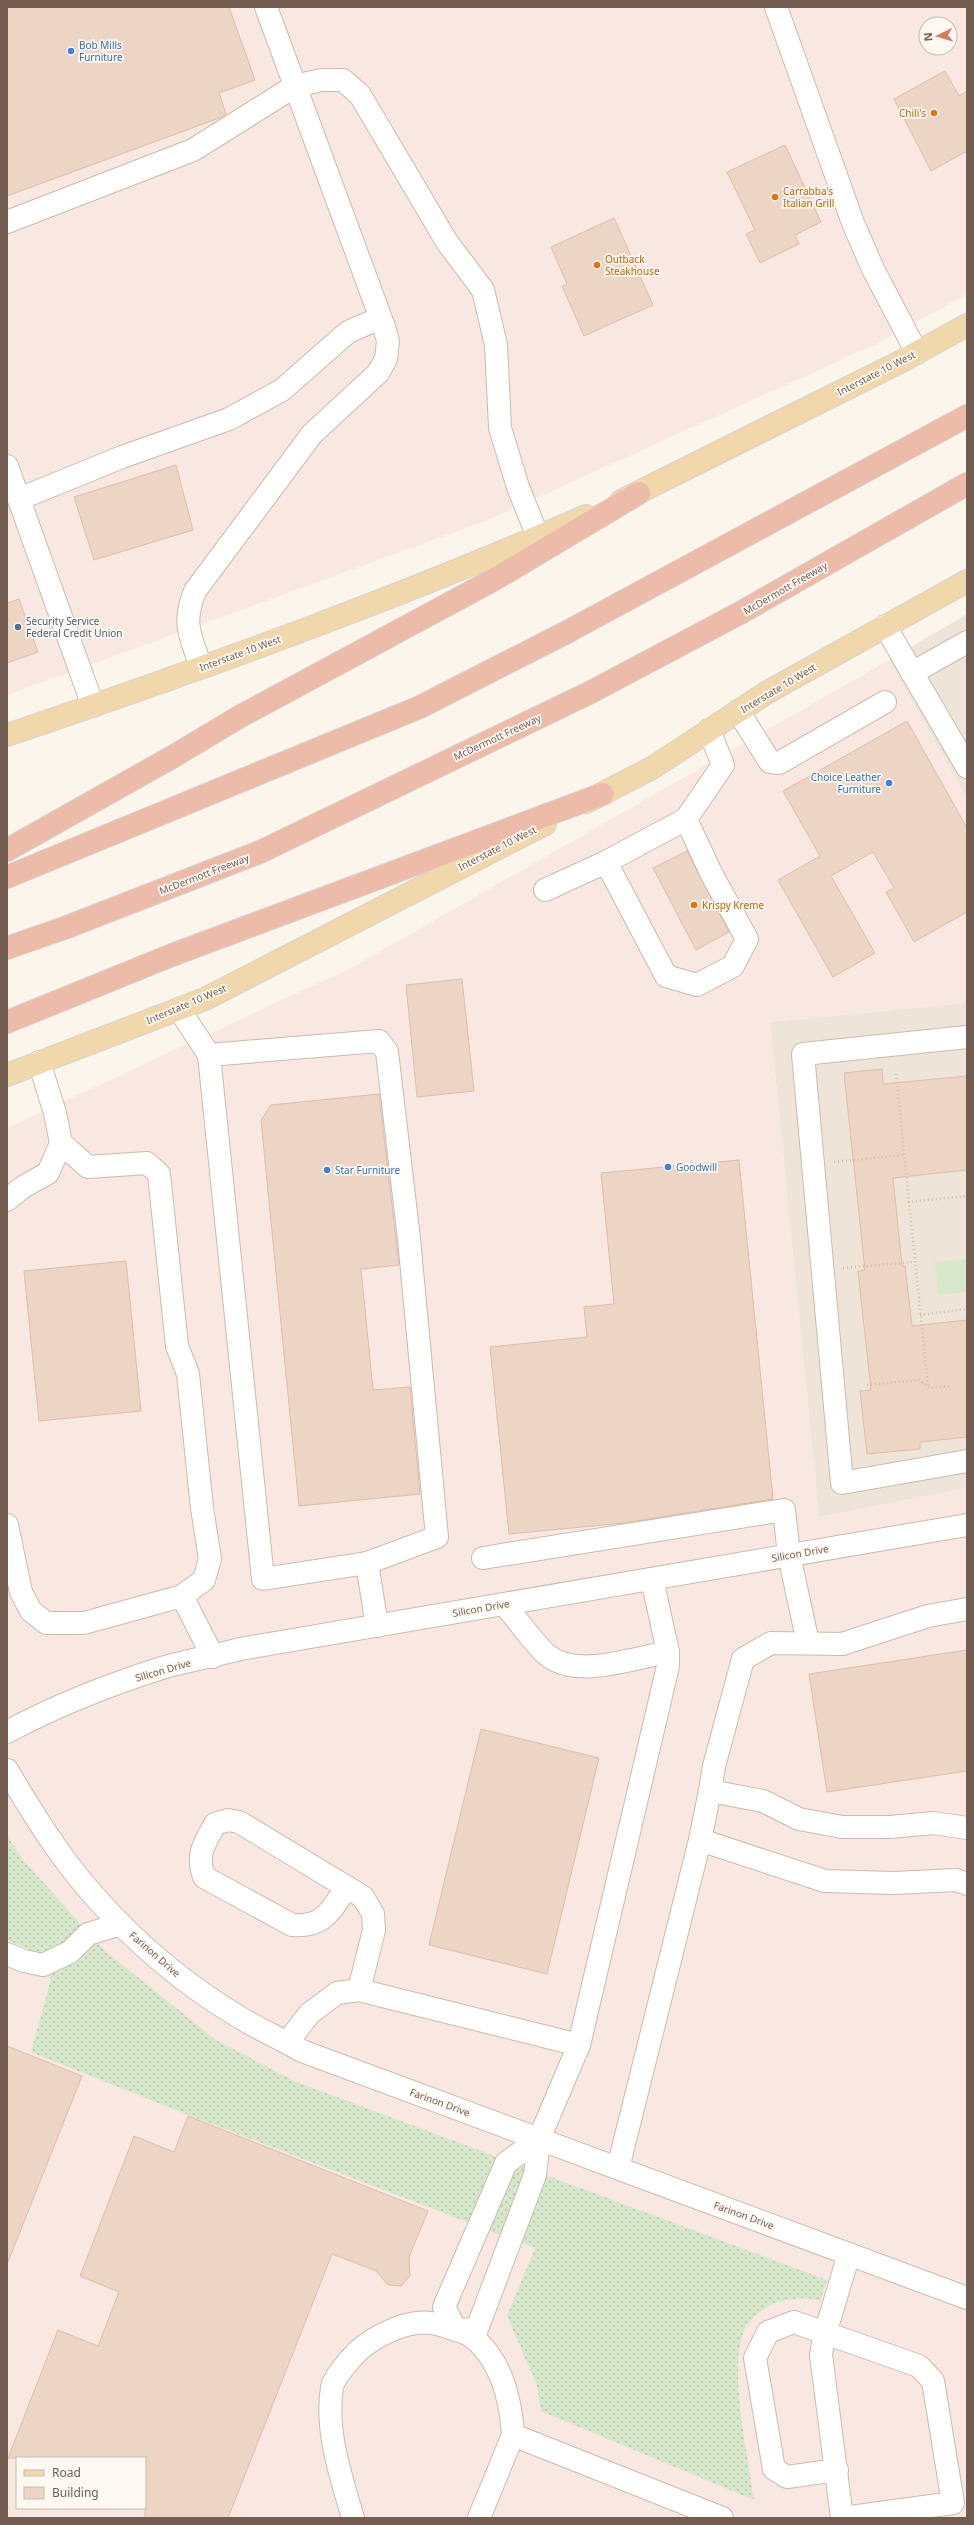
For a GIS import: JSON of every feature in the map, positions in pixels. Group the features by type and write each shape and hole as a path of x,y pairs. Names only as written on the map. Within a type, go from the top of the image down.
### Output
{"highway":[{"path":"7,877 172,811 420,707 574,628 967,416"},
{"name":"McDermott Freeway","path":"7,948 67,927 260,852 591,692 740,613 967,484"},
{"path":"7,850 174,756 239,717 495,579 639,493"},
{"path":"7,1022 172,955 603,794"}],"main road":[{"name":"Interstate 10 West","path":"7,735 94,706 201,667 451,573 538,537 639,493 917,353 967,325"},
{"name":"Interstate 10 West","path":"7,1075 205,999 652,768 766,693 967,581"}],"street":[{"path":"201,667 187,629 188,610 195,591 312,434 378,373 386,359 388,342 266,7"},
{"path":"776,7 853,223 873,269 917,353"},
{"path":"7,222 193,150 295,86 320,80 343,80 360,96 447,242 482,290 496,345 500,428 518,487 538,537"},
{"path":"14,494 229,419 282,390 348,332 380,318"},
{"path":"7,466 14,494 94,706"},
{"path":"885,626 967,767"},
{"path":"912,673 967,642"},
{"path":"738,711 770,762 779,763 884,702"},
{"path":"545,890 606,862 686,819 723,765 709,730"},
{"path":"606,862 666,976 697,985 733,966 746,939 711,873 686,819"},
{"path":"179,1009 209,1055 263,1579 367,1563 437,1537 409,1239 387,1052 379,1041 209,1055"},
{"path":"967,1037 803,1054 842,1483 967,1461"},
{"path":"39,1062 55,1113 61,1143 48,1173"},
{"path":"61,1143 88,1167"},
{"path":"7,1200 23,1187 48,1173 88,1167 147,1164 159,1174 177,1346 188,1374 202,1508 210,1559 204,1580 182,1596 84,1623 46,1622 31,1611 22,1592 7,1525"},
{"path":"483,1558 784,1510 789,1555 808,1643"},
{"name":"Silicon Drive","path":"7,1732 32,1718 96,1691 166,1667 213,1657 240,1649 967,1525"},
{"path":"367,1563 377,1626"},
{"path":"456,2330 477,2329 535,2175 539,2139 579,2045 668,1666 668,1652 652,1579"},
{"path":"182,1596 213,1657"},
{"path":"504,1604 546,1654 565,1665 592,1666 668,1652"},
{"path":"618,2168 700,1840 714,1766 743,1659 771,1643 842,1644 928,1616 967,1609"},
{"name":"Farinon Drive","path":"7,1770 44,1831 89,1890 121,1924 187,1982 243,2019 302,2051 967,2298"},
{"path":"710,1791 763,1801 799,1819 842,1827 890,1827 933,1823 967,1828"},
{"path":"348,1887 325,1918 308,1926 292,1925 204,1877 200,1864 200,1852 216,1824 228,1820 240,1822 363,1896 373,1914 374,1930 359,1990"},
{"path":"700,1840 825,1881 894,1883 956,1880 967,1884"},
{"path":"7,1954 24,1962 43,1965 70,1952 88,1934 121,1924"},
{"path":"287,2043 309,2014 337,1993 359,1990 579,2045"},
{"path":"456,2330 444,2307 506,2163 539,2139"},
{"path":"837,2470 787,2477 774,2469 755,2358 768,2332 794,2322 826,2332 919,2366 933,2381 953,2503 843,2518 837,2470 821,2355 826,2332 849,2254"},
{"path":"353,2518 334,2454 332,2386 350,2359 371,2340 394,2329 429,2322 456,2330 475,2338 489,2357 504,2383 511,2410 512,2435 479,2518"},
{"path":"512,2435 722,2518"}],"path":[{"path":"896,1074 903,1155 928,1387"},
{"path":"813,1165 903,1155"},
{"path":"908,1202 967,1196"},
{"path":"823,1270 914,1262"},
{"path":"920,1315 967,1310"},
{"path":"867,1385 919,1380 926,1373"},
{"path":"919,1380 928,1387 951,1386"}],"shaded area":[{"path":"7,7 967,7 967,294 874,345 488,520 7,695"},
{"path":"967,614 967,799 889,660"},
{"path":"889,660 967,799 967,1003 770,1022 819,1517 967,1488 967,2518 7,2518 7,1128 353,967"},
{"path":"967,1003 967,1488 819,1517 770,1022"}],"green space":[{"path":"967,1259 967,1292 938,1295 935,1262"},
{"path":"7,1836 24,1861 105,1951 216,2040 294,2081 827,2280 820,2301 799,2298 773,2304 762,2310 752,2319 748,2323 743,2333 739,2350 739,2392 744,2438 754,2500 541,2411 537,2386 507,2316 535,2248 186,2114 31,2052 51,1979 29,1949 7,1940"}],"building":[{"path":"7,7 229,7 255,80 219,93 226,114 222,117 7,196"},
{"name":"Chili's","path":"945,71 959,96 967,91 967,151 931,171 894,99"},
{"name":"Carrabba's Italian Grill","path":"785,145 821,222 795,235 799,244 760,263 746,234 755,230 727,172"},
{"name":"Outback Steakhouse","path":"614,218 653,305 584,336 562,286 567,284 551,247"},
{"path":"176,465 193,530 94,560 74,497"},
{"name":"Security Service Federal Credit Union","path":"19,599 38,652 7,663 7,603"},
{"path":"907,721 967,828 967,912 914,942 886,892 894,888 873,852 831,876 875,953 833,977 778,880 820,856 783,791"},
{"path":"687,851 729,932 696,950 653,868"},
{"path":"462,979 474,1091 417,1097 406,985"},
{"path":"882,1069 883,1084 967,1076 967,1170 893,1178 902,1266 905,1266 912,1326 967,1320 967,1437 920,1442 920,1449 867,1454 860,1391 871,1390 858,1271 865,1270 844,1073"},
{"path":"379,1094 399,1265 361,1269 373,1390 410,1387 420,1494 299,1506 261,1120 271,1105"},
{"path":"739,1160 773,1499 624,1523 509,1534 490,1347 587,1337 584,1307 614,1304 601,1173"},
{"path":"126,1261 141,1411 39,1421 24,1271"},
{"path":"967,1650 967,1771 827,1792 809,1674"},
{"path":"481,1729 599,1758 547,1974 429,1945"},
{"path":"7,2046 82,2076 8,2262 7,2262"},
{"path":"188,2116 428,2211 409,2257 410,2276 401,2286 388,2285 376,2271 332,2254 228,2518 145,2518 146,2457 8,2458 58,2330 98,2346 119,2292 80,2276 134,2136 174,2152"}],"place":[{"name":"Bob Mills Furniture","path":"71,51"},
{"name":"Chili's","path":"934,113"},
{"name":"Carrabba's Italian Grill","path":"775,197"},
{"name":"Outback Steakhouse","path":"597,265"},
{"name":"Security Service Federal Credit Union","path":"18,627"},
{"name":"Choice Leather Furniture","path":"889,783"},
{"name":"Krispy Kreme","path":"694,905"},
{"name":"Goodwill","path":"668,1167"},
{"name":"Star Furniture","path":"327,1170"}]}
